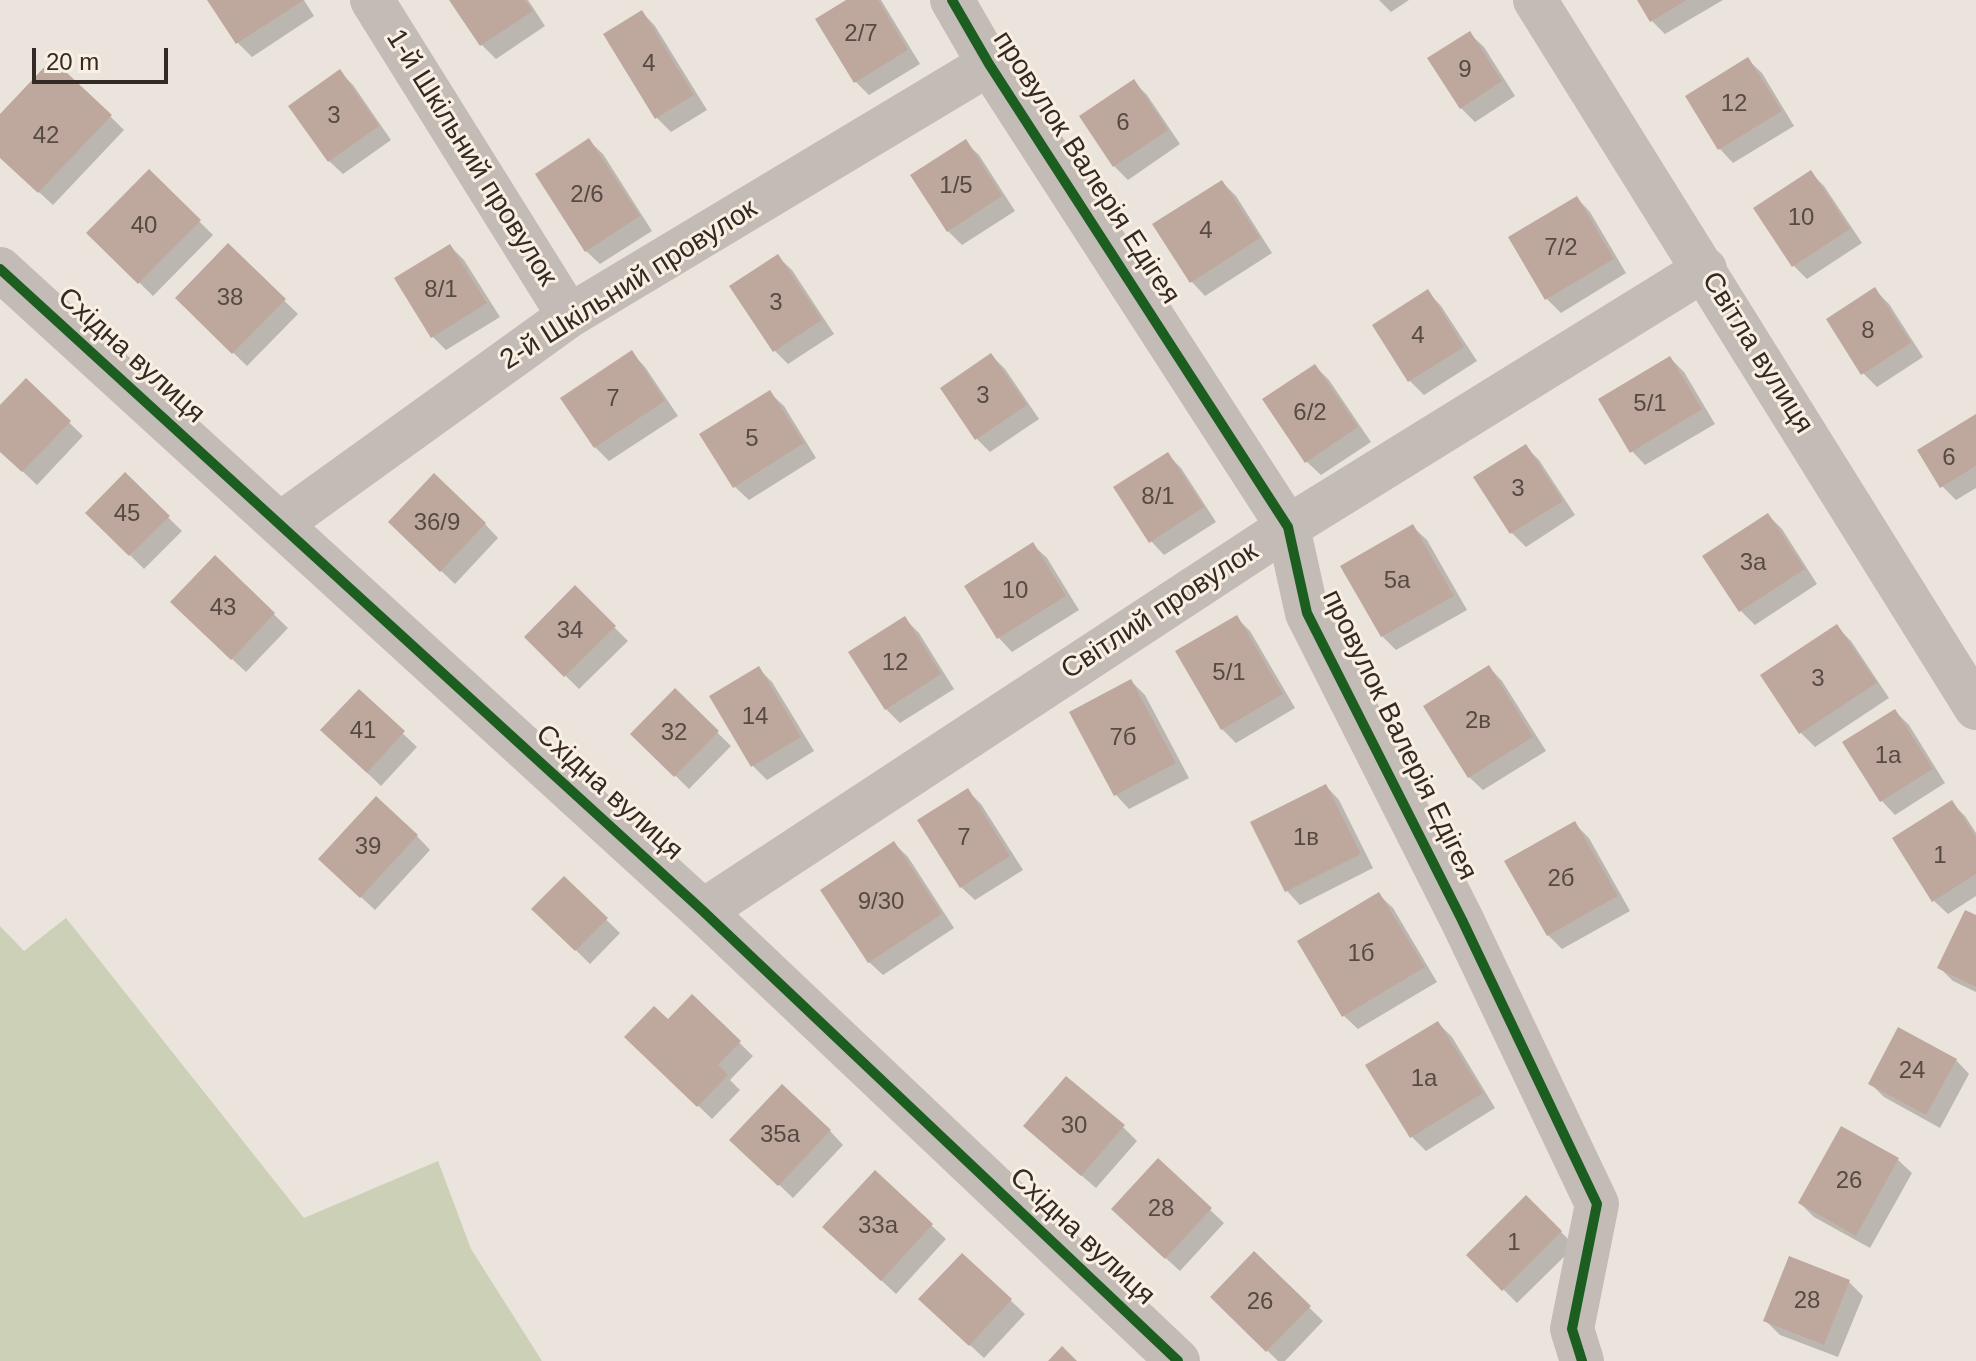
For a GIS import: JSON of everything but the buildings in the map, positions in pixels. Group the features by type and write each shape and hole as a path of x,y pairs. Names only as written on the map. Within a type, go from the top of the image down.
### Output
{"street":[{"name":"1-й Шкільний провулок","path":"372,0 569,316"},
{"name":"провулок Валерія Едігея","path":"952,0 989,64 1288,527 1307,613 1462,920 1597,1204 1572,1329 1582,1361"},
{"name":"Світла вулиця","path":"1535,0 1976,708"},
{"name":"2-й Шкільний провулок","path":"280,524 569,316 989,64"},
{"name":"Східна вулиця","path":"0,269 703,911 1178,1361"},
{"name":"Світлий провулок","path":"703,911 1288,527 1705,269"}],"green space":[{"path":"66,918 304,1218 438,1161 471,1249 542,1361 0,1361 0,926 24,951"}],"cycle path":[{"path":"952,0 989,64 1288,527 1307,613 1462,920 1597,1204 1572,1329 1582,1361"},
{"path":"0,269 703,911 1178,1361"}]}
